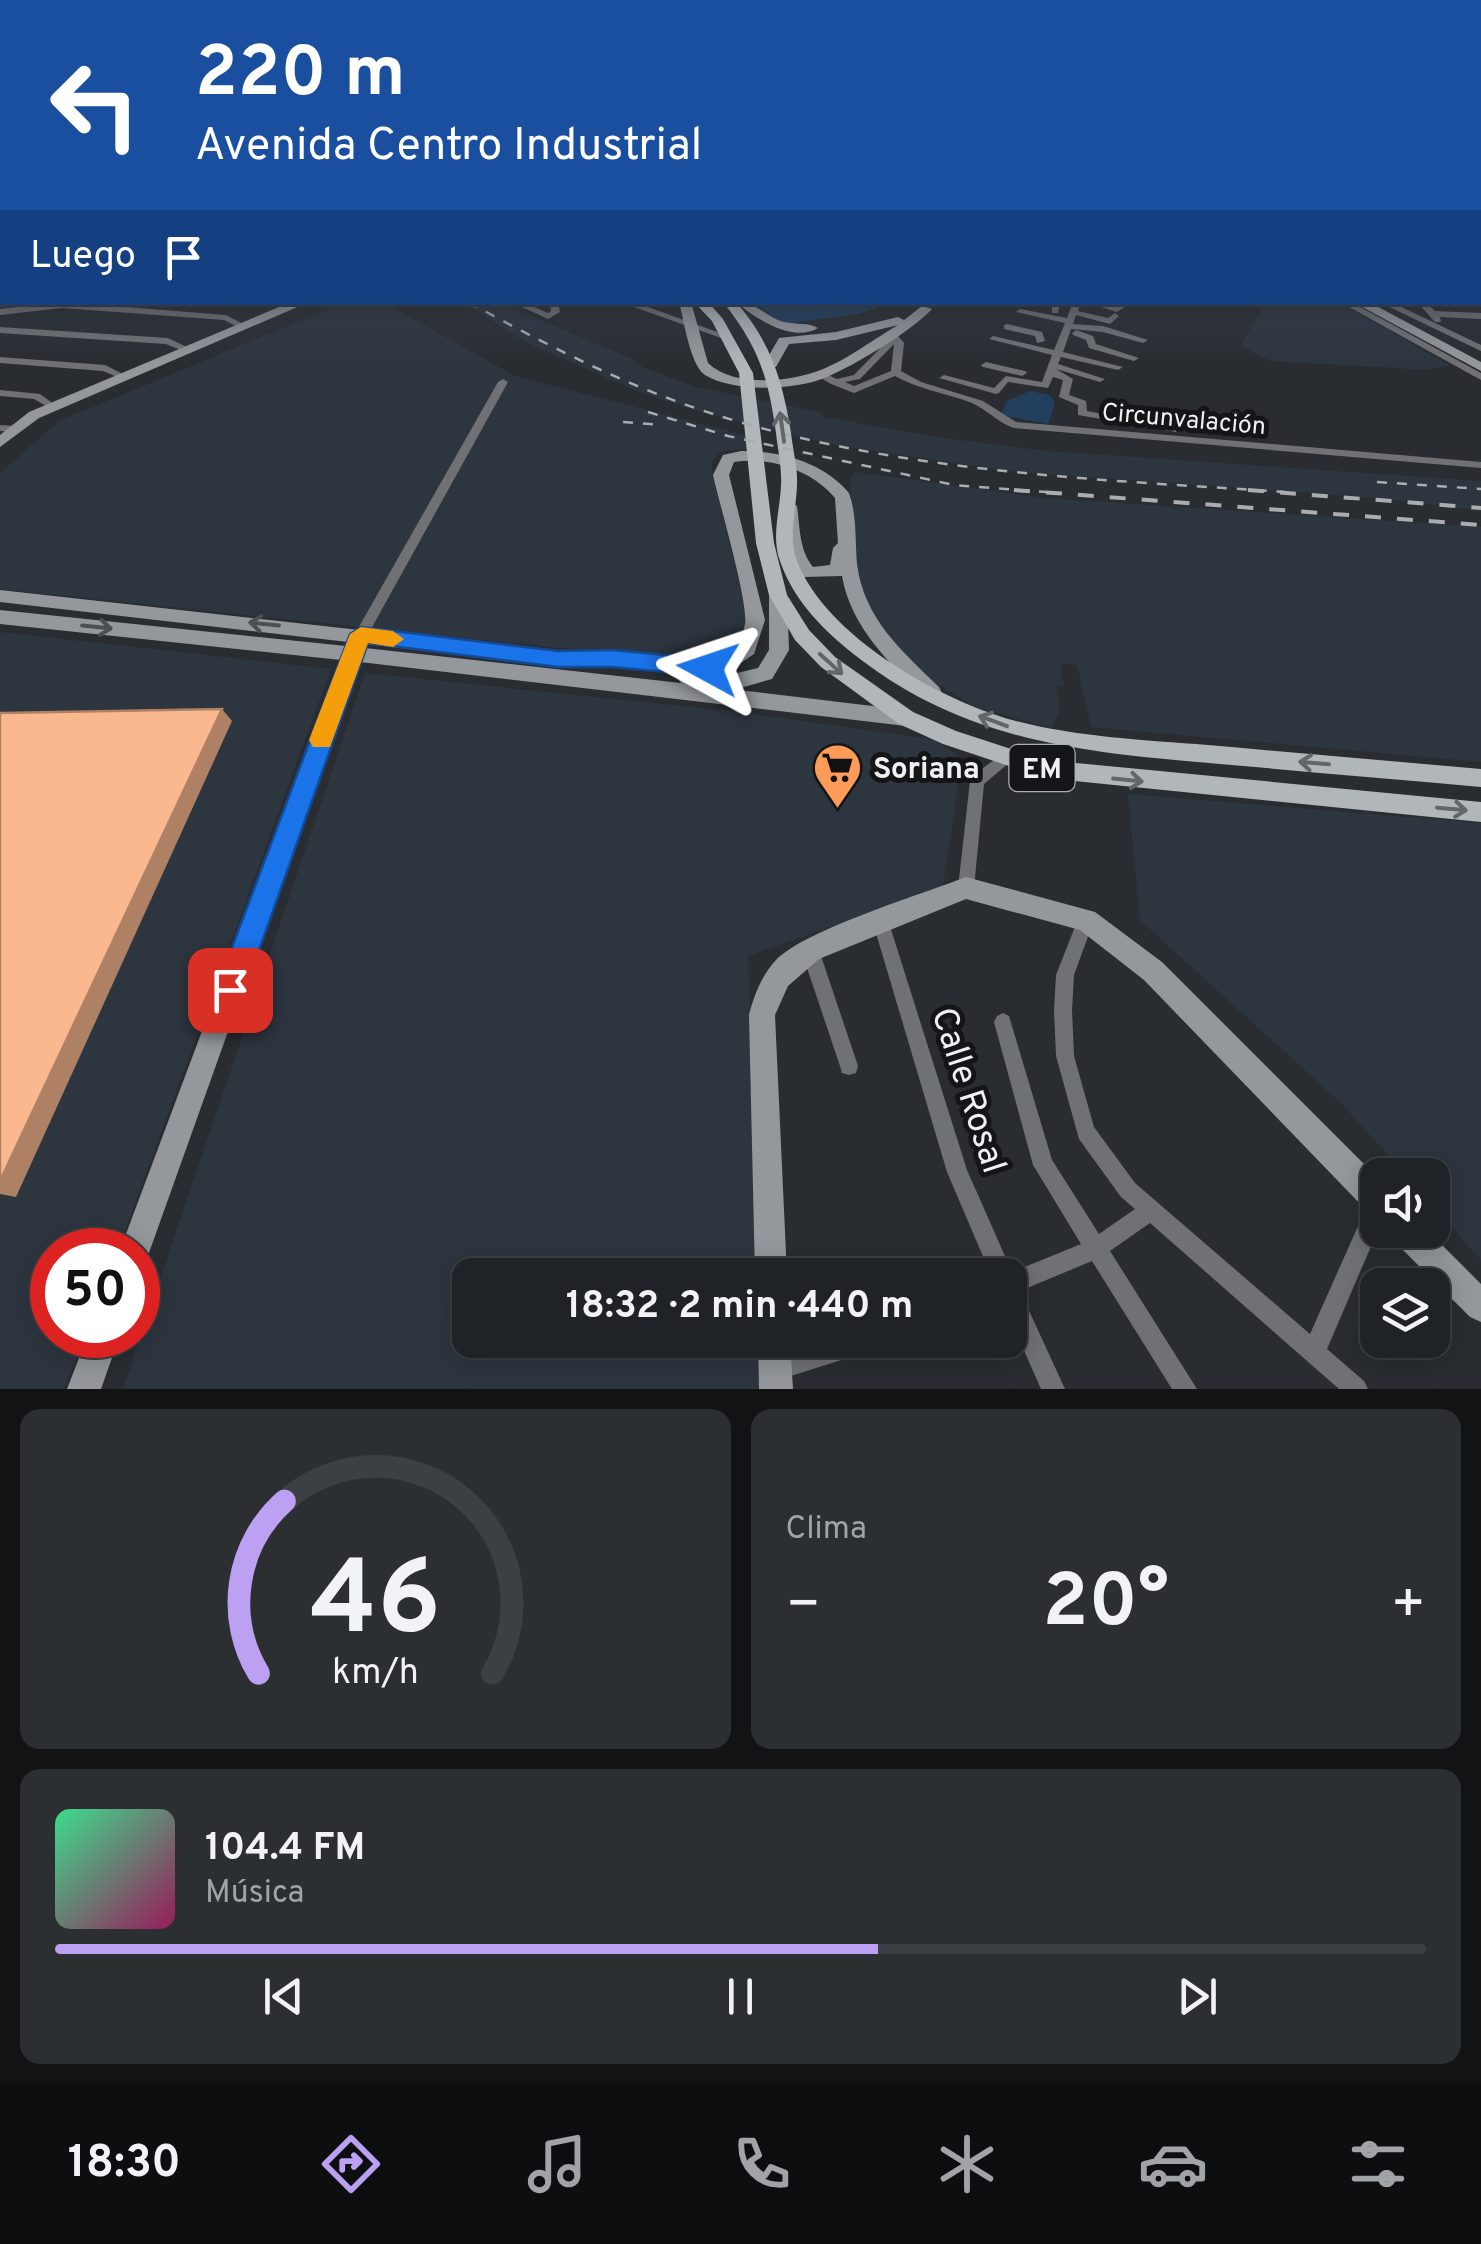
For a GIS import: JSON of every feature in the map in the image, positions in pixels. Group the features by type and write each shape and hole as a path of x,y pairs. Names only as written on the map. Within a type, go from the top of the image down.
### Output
{"main road":[{"path":"0,442 8,428 53,407 298,305"},
{"path":"686,305 702,364 723,378 772,384 827,378 892,336 925,305"},
{"name":"EM","path":"702,305 727,337 746,373 765,543 778,594 802,634 828,662 906,718 1005,758 1064,772 1481,812"},
{"name":"EM","path":"732,305 758,336 773,369 789,490 782,527 787,560 799,586 824,620 856,649 932,694 1014,728 1114,746 1481,778"},
{"path":"747,305 778,325 802,328 846,324 925,305"},
{"path":"778,325 773,334 784,341 853,333 925,305"},
{"path":"1364,305 1474,359"},
{"path":"1378,305 1474,359 1481,372"},
{"path":"773,369 784,341"},
{"path":"502,670 558,659 612,659 708,668 725,664 747,649 756,620 721,476 728,458 750,454 821,473 843,497 857,602 886,646 932,694"},
{"path":"789,490 796,552 801,566 809,573 838,571 847,527"},
{"path":"0,617 558,659 713,680 754,680 776,660 778,594"},
{"path":"0,596 357,645 502,670 906,718"},
{"path":"143,1228 357,645"},
{"path":"1217,754 1226,789"},
{"path":"770,1258 762,1015 774,980 810,950 966,888 1086,920 1153,971 1360,1184"},
{"path":"1423,1248 1481,1306"},
{"path":"84,1389 95,1358"}],"street":[{"path":"0,312 62,305 226,318 245,327"},
{"path":"522,305 548,316 556,312 555,305"},
{"path":"632,305 727,337"},
{"path":"1350,305 1481,372"},
{"path":"1389,305 1481,348"},
{"path":"1415,305 1434,326"},
{"path":"1424,305 1453,335"},
{"path":"1071,318 1099,309 1110,322 1118,311"},
{"path":"1015,320 1042,325 1052,310"},
{"path":"1015,320 1052,310 1135,355"},
{"path":"1432,314 1481,316"},
{"path":"1049,376 1071,318"},
{"path":"1015,320 1036,344 1059,349 1100,380"},
{"path":"0,330 168,341 188,350"},
{"path":"827,378 858,390 896,372 899,343 892,336"},
{"path":"1036,344 1027,354 989,352 1028,374 1068,378 1065,398 1083,403 1082,413 1172,430"},
{"path":"0,360 106,368 124,377"},
{"path":"944,378 996,391 1006,379 1049,376 1077,364"},
{"name":"Circunvalación","path":"896,372 927,389 984,404 999,418 1014,424 1481,465"},
{"path":"357,645 503,382"},
{"path":"0,393 37,396 53,407"},
{"path":"966,888 977,780 1005,758"},
{"path":"1086,920 1065,975 1065,1056 1086,1132 1112,1172 1150,1211 1356,1389"},
{"name":"Calle Rosal","path":"881,923 957,1172 995,1258"},
{"path":"810,950 848,1066"},
{"path":"1003,1022 1035,1147 1053,1183 1184,1389"},
{"path":"1027,1277 1096,1248 1150,1211"},
{"path":"1315,1350 1360,1244"},
{"path":"1027,1332 1052,1389"},
{"path":"775,1366 804,1358"}],"shaded area":[{"path":"338,305 389,305 515,376 748,436 747,449 725,450 717,454 711,466 747,616 739,647 727,658 702,663 0,589 0,473 59,421"},
{"path":"466,305 504,305 696,387 820,412 824,417 1048,451 1481,481 1481,511 1378,498 1007,471 829,444 636,391 528,343"},
{"path":"757,305 884,305 859,314 783,324"},
{"path":"1264,305 1344,305 1449,365 1428,370 1270,361 1241,346"},
{"path":"1030,391 1050,395 1055,403 1048,424 1001,415 1007,401"},
{"path":"856,472 1045,498 1481,527 1481,762 1091,727 1077,665 1060,663 1064,686 1056,686 1060,711 1051,728 975,707 910,667 870,617 853,555 850,477"},
{"path":"0,632 331,669 126,1228 30,1228 30,1358 76,1358 64,1389 0,1389"},
{"path":"365,673 739,712 936,740 962,760 943,887 748,956 759,1258 452,1258 452,1358 763,1358 764,1389 123,1389 133,1358 160,1358 160,1280"},
{"path":"1128,794 1481,823 1481,1260 1450,1225 1450,1158 1390,1158 1344,1106 1140,920"}],"building":[{"path":"222,709 0,1181 0,713"}],"railway":[{"path":"474,305 611,375 701,410 772,431 916,460 990,469 1285,492"},
{"path":"648,412 728,436 954,485 1047,492"},
{"path":"623,422 663,425"},
{"path":"1377,482 1481,489"},
{"path":"1014,490 1481,525"},
{"path":"1248,490 1481,508"}],"slow traffic":[{"path":"321,740 361,634 393,639"}],"place":[{"name":"Soriana","path":"838,810"}],"route":[{"path":"230,990 361,634 558,659 612,659 708,668"}]}
